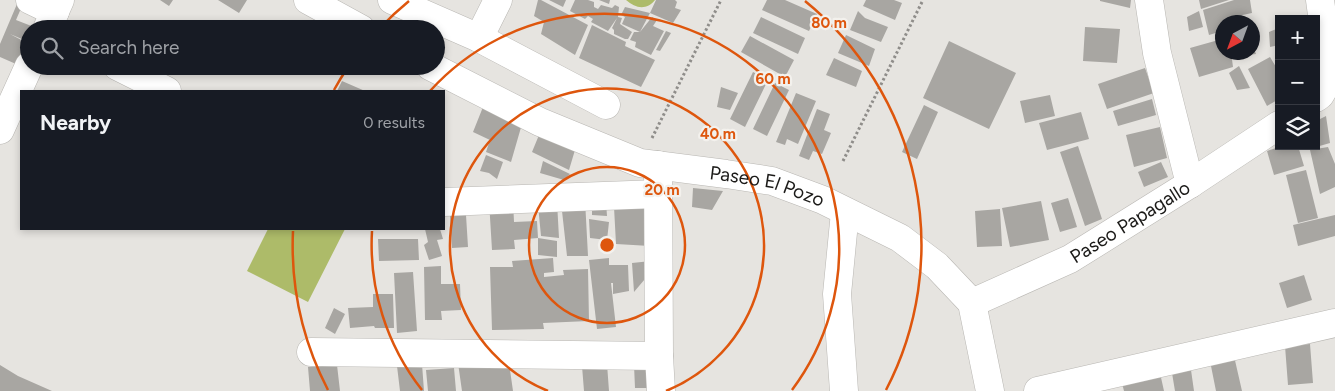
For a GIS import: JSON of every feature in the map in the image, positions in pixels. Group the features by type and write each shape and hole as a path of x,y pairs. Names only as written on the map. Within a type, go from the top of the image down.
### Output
{"street":[{"path":"30,0 54,13"},
{"path":"308,0 345,20"},
{"path":"392,0 438,20"},
{"path":"479,38 498,0"},
{"path":"1149,0 1157,53 1190,184"},
{"path":"1320,0 1327,52 1335,71 1320,95"},
{"path":"445,23 479,38 606,106"},
{"name":"Paseo El Pozo","path":"445,74 540,122 649,164 772,182 823,200 900,238 937,266 972,303"},
{"path":"135,75 165,90"},
{"path":"0,130 16,78"},
{"name":"Paseo Papagallo","path":"972,303 1070,259 1190,184 1275,128"},
{"path":"649,164 658,194 661,391"},
{"path":"445,202 658,194"},
{"path":"844,391 837,294 845,212"},
{"path":"972,303 990,391"},
{"path":"1038,391 1335,323"},
{"path":"311,352 659,356"}],"path":[{"path":"649,164 721,0"},
{"path":"843,161 923,0"}],"green space":[{"path":"626,0 655,0 645,7 637,7"},
{"path":"268,230 344,230 308,302 247,271"}],"building":[{"path":"160,0 173,0 169,6"},
{"path":"218,0 247,0 239,13"},
{"path":"538,0 588,25 575,55 541,34 544,22 534,16"},
{"path":"549,0 566,0 563,7"},
{"path":"575,0 594,2 594,7 598,9 601,5 612,8 615,5 619,7 618,17 622,18 620,24 632,32 628,39 614,34 612,28 617,18 608,31 591,22 593,19 588,16 585,19 570,11"},
{"path":"599,0 610,0 609,4"},
{"path":"656,0 675,0 677,2 675,8 681,10 673,23 650,13"},
{"path":"767,0 785,0 817,14 809,31 762,10"},
{"path":"866,0 894,0 902,3 895,20 863,6"},
{"path":"1131,0 1130,8 1100,1"},
{"path":"1199,0 1229,0 1201,9"},
{"path":"1234,0 1250,0 1252,13 1215,15 1215,33 1209,35 1203,10"},
{"path":"17,4 22,6 16,20 20,22 20,38 10,34 20,39 20,60 16,64 0,57 0,44"},
{"path":"625,7 650,13 640,32 622,24 625,17 621,15"},
{"path":"858,11 865,18 888,27 881,42 850,30"},
{"path":"1199,11 1203,27 1189,31 1187,17"},
{"path":"652,17 657,20 653,26 664,31 651,55 635,47 636,42 630,40 634,32 640,32"},
{"path":"761,17 805,38 798,54 753,33"},
{"path":"592,25 626,42 625,46 655,60 641,87 579,58"},
{"path":"1085,27 1120,29 1117,63 1083,61"},
{"path":"1275,30 1275,46 1270,47 1269,32"},
{"path":"666,31 671,33 660,51 656,50"},
{"path":"846,35 875,49 869,66 838,53"},
{"path":"750,36 794,60 785,77 741,52"},
{"path":"949,41 1016,73 989,129 923,98"},
{"path":"1215,41 1215,60 1232,60 1233,67 1199,77 1190,48"},
{"path":"1270,57 1275,65 1275,101 1267,106 1248,69"},
{"path":"834,58 862,71 856,87 826,75"},
{"path":"1239,66 1250,88 1237,90 1229,73"},
{"path":"1145,68 1154,93 1107,109 1098,84"},
{"path":"753,72 768,80 745,127 730,119"},
{"path":"342,81 363,90 338,90"},
{"path":"775,83 789,90 767,136 753,129"},
{"path":"721,87 738,93 730,110 717,107"},
{"path":"796,93 816,101 798,144 787,139 785,145 776,142"},
{"path":"1050,95 1055,116 1025,123 1020,101"},
{"path":"1152,99 1156,115 1118,126 1113,111"},
{"path":"924,105 938,112 917,159 902,152"},
{"path":"483,107 524,117 511,162 486,152 490,140 473,132"},
{"path":"817,109 830,114 824,130 831,133 822,154 813,151 809,160 799,156"},
{"path":"1081,112 1089,139 1047,150 1039,123"},
{"path":"1326,116 1330,143 1320,146 1320,119"},
{"path":"1160,127 1167,158 1134,167 1126,135"},
{"path":"539,135 575,150 569,170 532,152"},
{"path":"1078,146 1102,219 1085,226 1060,152"},
{"path":"1328,147 1335,164 1335,187 1320,194 1310,150 1320,150 1320,148"},
{"path":"1275,148 1275,150 1299,150 1304,166 1274,175 1267,151"},
{"path":"486,155 503,162 497,179 489,173 480,171"},
{"path":"543,161 570,174 564,180 540,173"},
{"path":"1161,162 1168,177 1144,187 1138,172"},
{"path":"1306,170 1318,218 1298,223 1286,175"},
{"path":"693,188 723,191 712,210 692,207"},
{"path":"1068,198 1077,227 1060,232 1051,203"},
{"path":"465,199 468,247 452,248 449,200"},
{"path":"513,200 514,222 537,221 538,238 514,240 515,249 492,250 489,201"},
{"path":"585,200 588,256 567,256 561,202"},
{"path":"1041,201 1049,240 1010,247 1002,208"},
{"path":"557,202 559,238 541,236 538,205"},
{"path":"606,202 607,216 592,215 592,203"},
{"path":"649,203 650,246 616,244 614,207"},
{"path":"1000,209 1002,246 977,247 975,211"},
{"path":"1335,215 1335,236 1298,246 1293,225"},
{"path":"589,219 609,222 607,240 590,238"},
{"path":"425,230 440,230 443,239 437,240 442,256 429,260 424,245 428,242"},
{"path":"538,238 557,241 557,257 538,255"},
{"path":"378,239 418,239 419,260 379,261"},
{"path":"553,258 554,272 544,273 544,277 564,275 563,270 588,269 589,321 543,323 544,329 492,330 490,267 513,267 512,261"},
{"path":"609,258 609,265 628,265 629,291 613,294 613,283 611,283 616,327 597,329 589,260"},
{"path":"651,261 650,273 634,292 632,263"},
{"path":"441,266 441,284 460,284 461,310 441,311 442,320 425,320 424,267"},
{"path":"413,272 417,331 397,333 394,273"},
{"path":"1304,275 1312,300 1287,308 1279,283"},
{"path":"373,294 393,294 394,328 375,328 374,326 350,328 348,308 373,307"},
{"path":"334,308 345,314 335,334 325,328"},
{"path":"1310,344 1313,383 1288,385 1285,346"},
{"path":"1234,356 1242,391 1216,391 1210,361"},
{"path":"458,363 509,363 513,391 462,391"},
{"path":"422,364 424,391 400,391 397,366"},
{"path":"607,364 609,391 584,391 582,366"},
{"path":"651,364 651,388 635,388 634,365"},
{"path":"0,365 18,376 52,391 0,391"},
{"path":"337,365 340,391 310,391 308,367"},
{"path":"454,368 456,391 428,391 426,370"},
{"path":"1191,370 1194,391 1175,391 1172,373"},
{"path":"1160,373 1164,391 1124,391 1122,383"}]}
